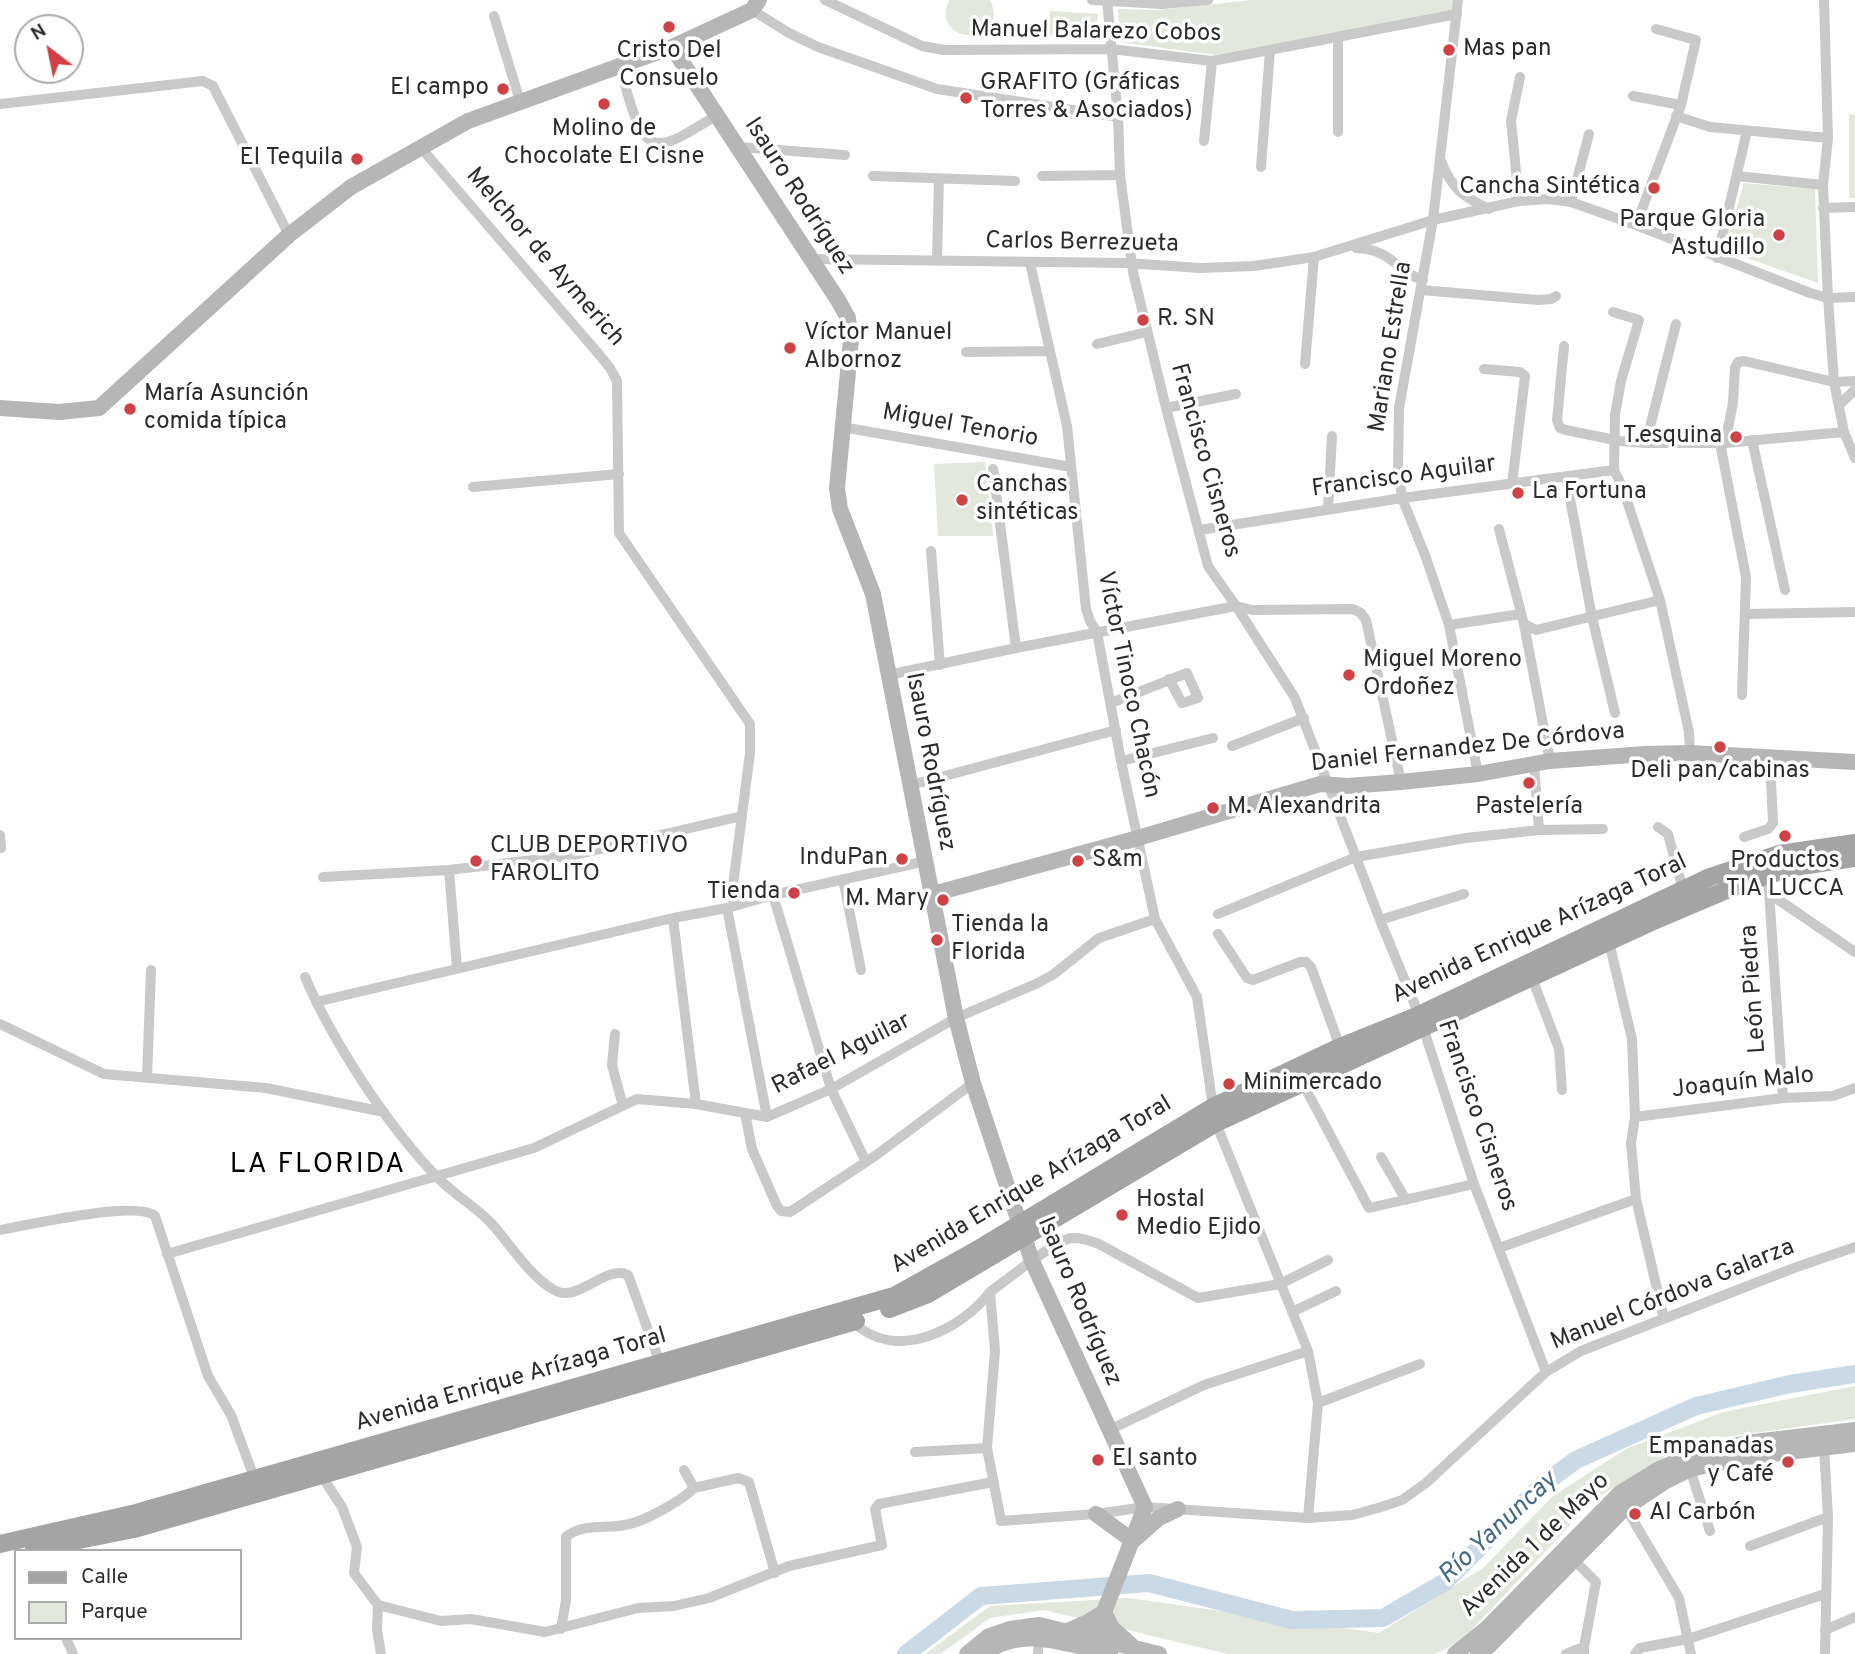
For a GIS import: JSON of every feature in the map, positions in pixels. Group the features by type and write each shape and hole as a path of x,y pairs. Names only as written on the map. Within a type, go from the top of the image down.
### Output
{"main road":[{"name":"Avenida Enrique Arízaga Toral","path":"1215,1115 1302,1082 1710,877 1780,854 1855,843"},
{"name":"Avenida Enrique Arízaga Toral","path":"0,1544 29,1547 134,1529 853,1322 928,1294 1021,1231 1215,1115 1340,1047 1421,1021 1532,978 1729,889 1769,885 1788,868 1855,858"},
{"name":"Avenida Enrique Arízaga Toral","path":"29,1547 894,1296 1021,1231"}],"street":[{"name":"Manuel Balarezo Cobos","path":"825,0 922,46 944,50 1111,49 1212,61 1457,14"},
{"path":"1092,0 1162,4 1208,0"},
{"name":"Mariano Estrella","path":"1458,0 1433,220 1399,408 1398,469 1402,498 1449,625 1478,774"},
{"path":"1824,0 1828,138 1823,208 1828,298 1834,382 1844,432 1855,458"},
{"name":"Francisco Cisneros","path":"1107,1 1118,117 1120,175 1133,264 1147,332 1208,566 1295,698 1304,718 1421,1021 1475,1184 1546,1372"},
{"path":"0,408 59,412 99,408 289,235 351,187 468,121 672,47 756,5 789,33 818,47 919,84 1118,117"},
{"path":"494,16 520,101"},
{"path":"1636,225 1679,111 1696,40 1656,29"},
{"path":"1338,37 1338,132"},
{"name":"Isauro Rodríguez","path":"672,47 838,300 851,328 837,488 840,509 873,594 956,1018 973,1083 1032,1261 1145,1507"},
{"path":"1261,167 1270,51"},
{"path":"1204,141 1212,61"},
{"path":"1519,201 1511,121 1520,77"},
{"path":"0,104 204,80 213,86 217,93 289,235"},
{"path":"625,85 637,124 650,140 660,145 673,142 716,114"},
{"path":"1633,96 1679,111 1710,127 1828,138"},
{"path":"1717,258 1747,131"},
{"path":"1571,202 1590,134"},
{"path":"738,147 845,155"},
{"name":"Melchor de Aymerich","path":"422,149 610,368 617,381 619,533 750,724 750,753 731,907 767,1117"},
{"path":"1441,159 1449,181 1465,197 1489,209"},
{"path":"1042,176 1120,175"},
{"path":"873,176 1015,181"},
{"path":"1737,176 1823,186"},
{"path":"937,260 939,179"},
{"name":"Carlos Berrezueta","path":"811,259 1133,264 1199,268 1254,266 1314,257 1433,220 1519,201 1548,199 1571,202 1828,298 1855,297"},
{"path":"1823,208 1855,207"},
{"name":"Carlos Berrezueta","path":"1349,247 1367,248 1385,254 1422,285"},
{"path":"1305,365 1314,257"},
{"name":"Víctor Tinoco Chacón","path":"1030,263 1067,426 1086,609 1097,632 1155,919 1197,997 1215,1115 1308,1351 1318,1403 1308,1518"},
{"path":"1422,285 1538,300 1556,296"},
{"path":"1613,312 1639,320 1615,415 1614,470 1622,486 1660,600 1689,732 1690,753"},
{"path":"1646,443 1676,324"},
{"path":"1097,344 1147,332"},
{"path":"1564,346 1557,420 1560,428 1615,440 1646,443 1722,443 1844,432"},
{"path":"966,352 1050,351"},
{"path":"1742,695 1746,577 1722,443 1733,403 1735,368 1738,362 1744,361 1834,382 1855,381"},
{"path":"1484,369 1520,372 1525,376 1511,484"},
{"path":"1839,405 1855,390"},
{"path":"1166,408 1236,394"},
{"name":"Miguel Tenorio","path":"842,427 1071,467"},
{"path":"1328,509 1332,436"},
{"path":"1752,440 1785,590"},
{"path":"993,469 1016,648"},
{"name":"Francisco Aguilar","path":"1200,530 1402,498 1614,470"},
{"path":"473,487 619,474"},
{"path":"1566,477 1592,617 1615,713"},
{"path":"1499,529 1522,619 1542,762 1539,830"},
{"path":"931,551 940,665"},
{"path":"1449,625 1522,619 1536,630 1660,600"},
{"path":"888,675 1236,606 1252,610 1353,610 1361,612 1366,620 1401,782"},
{"path":"1746,614 1855,612"},
{"path":"1111,703 1170,679"},
{"path":"1232,746 1304,718"},
{"path":"911,785 1116,730"},
{"path":"1121,761 1213,738"},
{"name":"Daniel Fernandez De Córdova","path":"933,894 1138,838 1320,784 1346,786 1401,782 1478,774 1542,762 1645,754 1690,753 1855,762"},
{"path":"1744,837 1768,829 1773,823 1767,757"},
{"path":"323,877 449,870 575,855 742,816"},
{"path":"1658,827 1668,834 1683,890"},
{"path":"1218,914 1356,857 1466,838 1539,830 1603,829"},
{"path":"0,835 1,848"},
{"path":"316,1002 926,862"},
{"path":"449,870 457,968"},
{"path":"843,879 861,970"},
{"path":"1769,885 1855,952"},
{"name":"León Piedra","path":"1769,885 1783,1098"},
{"path":"1380,920 1464,894"},
{"path":"773,895 831,1089 866,1162"},
{"path":"673,918 696,1104"},
{"name":"Rafael Aguilar","path":"167,1254 534,1148 637,1099 696,1104 767,1117 831,1089 956,1018 1054,974 1099,938 1155,919"},
{"path":"1218,934 1247,978 1253,980 1306,962 1311,967 1340,1047"},
{"path":"1608,943 1632,1039 1635,1116 1631,1143 1636,1199 1664,1319"},
{"path":"147,1078 151,970"},
{"path":"305,977 324,1019 384,1112 437,1177 487,1220 541,1280 556,1292 568,1295 617,1273 628,1275 660,1363"},
{"path":"1532,978 1559,1049 1562,1090"},
{"path":"0,1024 104,1074 266,1088 384,1112"},
{"path":"615,1034 612,1065 624,1106"},
{"path":"1302,1082 1369,1209 1475,1184"},
{"path":"745,1113 752,1149 777,1206 790,1212 866,1162 973,1083"},
{"name":"Joaquín Malo","path":"1635,1116 1783,1098 1833,1096 1855,1088"},
{"path":"1381,1157 1406,1200"},
{"path":"1499,1248 1636,1199"},
{"path":"0,1230 108,1211 150,1212 159,1221 167,1254 208,1376 231,1415 255,1480"},
{"path":"853,1322 864,1332 899,1343 946,1329 967,1317 990,1292 1069,1237 1085,1238 1099,1244 1198,1298 1280,1283 1328,1260"},
{"name":"Manuel Córdova Galarza","path":"990,1292 995,1351 987,1448 1001,1521 1096,1514 1145,1507 1308,1518 1352,1515 1402,1500 1426,1483 1546,1372 1581,1352 1794,1268 1855,1247"},
{"path":"1292,1312 1336,1290"},
{"path":"1109,1430 1204,1385 1308,1351"},
{"path":"1318,1403 1420,1364"},
{"name":"Avenida 1 de Mayo","path":"1478,1654 1490,1645 1569,1555 1622,1501 1659,1469 1694,1454 1746,1443 1855,1430"},
{"name":"Avenida 1 de Mayo","path":"1622,1501 1690,1469 1748,1457 1855,1444"},
{"path":"1824,1447 1828,1517 1825,1654"},
{"path":"915,1452 987,1448"},
{"path":"1690,1469 1710,1531"},
{"path":"684,1470 694,1488"},
{"path":"321,1475 342,1507 357,1548 354,1573 378,1605 377,1630 381,1654"},
{"path":"561,1629 566,1600 566,1537 571,1532 585,1529 624,1526 637,1522 694,1488 738,1478 750,1482 775,1573"},
{"path":"378,1605 441,1620 471,1619 545,1632 561,1629 638,1608 674,1606 709,1598 789,1566 881,1545 875,1513 879,1504 993,1482"},
{"path":"1622,1501 1679,1598 1691,1654"},
{"path":"1099,1650 1104,1610 1145,1507"},
{"path":"1133,1541 1159,1518 1178,1509"},
{"path":"1096,1514 1133,1541"},
{"path":"1750,1546 1828,1517"},
{"path":"1566,1654 1584,1651 1595,1582 1569,1555"},
{"name":"Avenida 1 de Mayo","path":"1455,1654 1569,1555"},
{"path":"1635,1654 1640,1648 1688,1639 1825,1594"},
{"path":"984,1654 992,1647 1013,1639 1039,1639 1065,1632 1088,1622 1104,1610"},
{"path":"1104,1610 1112,1628 1136,1649"},
{"path":"1825,1630 1855,1617"},
{"path":"967,1654 989,1636 1010,1629 1039,1639 1099,1650 1136,1649 1159,1654"},
{"path":"1065,1632 1099,1650"}],"green space":[{"path":"949,0 990,0 994,15 990,26 970,35 959,33 950,27 946,16"},
{"path":"1252,0 1455,0 1452,11 1215,55 1120,42 1118,9 1158,10"},
{"path":"1050,11 1098,14 1096,39 1048,35"},
{"path":"1849,114 1855,115 1855,198 1849,198"},
{"path":"1744,183 1815,189 1818,283 1724,250"},
{"name":"Canchas sintéticas","path":"985,462 993,536 938,536 934,464"},
{"path":"1855,1386 1855,1419 1690,1442 1595,1499 1460,1642 1435,1654 1228,1654 1044,1610 990,1618 941,1654 925,1654 990,1606 1128,1598 1379,1633 1483,1568 1553,1496 1626,1449 1723,1412"}],"waterway":[{"name":"Río Yanuncay","path":"906,1654 981,1596 1149,1583 1292,1620 1383,1618 1445,1582 1542,1485 1576,1460 1696,1406 1790,1384 1855,1374"}],"place":[{"name":"Cristo Del Consuelo","path":"669,27"},
{"name":"Mas pan","path":"1449,50"},
{"name":"El campo","path":"503,89"},
{"name":"GRAFITO (Gráficas Torres & Asociados)","path":"966,98"},
{"name":"Molino de Chocolate El Cisne","path":"604,104"},
{"name":"El Tequila","path":"357,159"},
{"name":"Cancha Sintética","path":"1654,188"},
{"name":"Parque Gloria Astudillo","path":"1779,235"},
{"name":"R. SN","path":"1143,320"},
{"name":"Víctor Manuel Albornoz","path":"790,348"},
{"name":"María Asunción comida típica","path":"130,409"},
{"name":"T.esquina","path":"1736,437"},
{"name":"La Fortuna","path":"1518,493"},
{"name":"Canchas sintéticas","path":"962,500"},
{"name":"Miguel Moreno Ordoñez","path":"1349,675"},
{"name":"Deli pan/cabinas","path":"1720,747"},
{"name":"Pastelería","path":"1529,783"},
{"name":"M. Alexandrita","path":"1213,808"},
{"name":"Productos TIA LUCCA","path":"1785,836"},
{"name":"InduPan","path":"902,859"},
{"name":"CLUB DEPORTIVO FAROLITO","path":"476,861"},
{"name":"S&m","path":"1078,861"},
{"name":"Tienda","path":"794,893"},
{"name":"M. Mary","path":"943,900"},
{"name":"Tienda la Florida","path":"937,940"},
{"name":"Minimercado","path":"1229,1084"},
{"name":"Hostal Medio Ejido","path":"1122,1215"},
{"name":"El santo","path":"1098,1460"},
{"name":"Empanadas y Café","path":"1788,1462"},
{"name":"Al Carbón","path":"1635,1514"}],"district":[{"name":"LA FLORIDA","path":"318,1166"}]}
